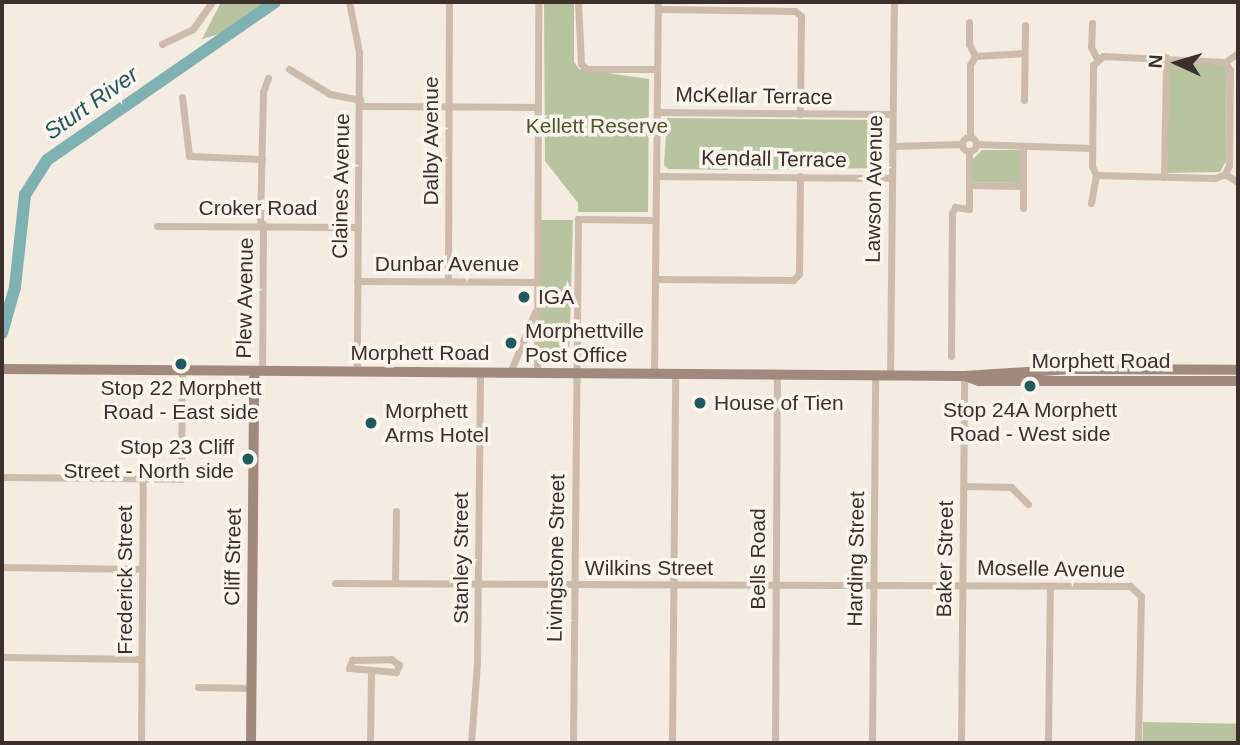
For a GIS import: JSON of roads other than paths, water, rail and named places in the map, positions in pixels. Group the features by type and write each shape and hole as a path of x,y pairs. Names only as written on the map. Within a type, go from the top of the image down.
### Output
{"main road":[{"name":"Morphett Road","path":"2,369 875,376 964,376 1072,369 1238,370"},
{"name":"Cliff Street","path":"251,743 258,372"},
{"name":"Morphett Road","path":"964,376 979,381 1238,382"}],"street":[{"path":"162,44 193,29 212,2"},
{"name":"Claines Avenue","path":"349,2 359,52 357,372"},
{"name":"Dalby Avenue","path":"448,281 449,2"},
{"path":"537,373 538,2"},
{"path":"578,2 581,64 587,69 657,69"},
{"name":"Lawson Avenue","path":"890,376 894,2"},
{"path":"654,374 658,5 795,11 801,16 800,114"},
{"path":"969,22 969,44 975,56"},
{"path":"1091,203 1096,175 1091,148 1097,59 1092,23"},
{"path":"1024,25 1024,100"},
{"path":"975,56 1024,53"},
{"path":"1097,59 1166,57 1225,62 1238,53"},
{"path":"975,56 970,65 970,136 976,144"},
{"path":"1164,177 1166,57"},
{"path":"1224,174 1229,165 1230,70 1225,62"},
{"path":"289,69 330,94 360,103 538,107"},
{"name":"Plew Avenue","path":"258,372 263,92 268,78"},
{"path":"182,97 189,156 262,159"},
{"name":"McKellar Terrace","path":"657,112 892,114"},
{"path":"1229,117 1238,117"},
{"path":"892,146 961,144 970,136"},
{"path":"961,144 969,151"},
{"path":"951,356 952,213 955,207 969,209 969,151 976,144 1091,148"},
{"path":"1023,147 1023,208"},
{"path":"1096,175 1164,177 1224,174 1238,182"},
{"name":"Kendall Terrace","path":"656,176 891,178"},
{"path":"655,279 793,279 799,274 800,176"},
{"path":"969,185 1023,186"},
{"name":"Livingstone Street","path":"573,743 578,219 655,220"},
{"name":"Croker Road","path":"157,226 262,224 358,227"},
{"name":"Dunbar Avenue","path":"358,281 537,282"},
{"path":"510,373 537,308"},
{"name":"Frederick Street","path":"141,743 143,479 181,479 182,371"},
{"name":"Stanley Street","path":"471,743 478,584 480,373"},
{"path":"672,743 675,374"},
{"name":"Bells Road","path":"775,743 777,375"},
{"name":"Harding Street","path":"872,743 875,376"},
{"name":"Baker Street","path":"961,743 964,376"},
{"path":"2,477 143,479"},
{"path":"964,486 1010,487 1020,491 1028,504"},
{"path":"395,583 396,511"},
{"path":"2,567 142,569"},
{"name":"Wilkins Street","path":"335,583 873,587 962,585"},
{"name":"Moselle Avenue","path":"962,585 1138,589 1138,743"},
{"path":"1048,743 1050,586"},
{"path":"2,657 141,659"},
{"path":"391,660 399,664 396,672 371,673 351,671 350,661 391,660"},
{"path":"370,743 371,673"},
{"path":"198,687 251,688"}],"waterway":[{"name":"Sturt River","path":"2,333 15,287 25,195 47,160 275,2"}],"place":[{"name":"IGA","path":"524,297"},
{"name":"Morphettville Post Office","path":"511,343"},
{"name":"Stop 22 Morphett Road - East side","path":"181,364"},
{"name":"Stop 24A Morphett Road - West side","path":"1030,386"},
{"name":"House of Tien","path":"700,403"},
{"name":"Morphett Arms Hotel","path":"371,423"},
{"name":"Stop 23 Cliff Street - North side","path":"248,459"}],"park label":[{"name":"Kellett Reserve","path":"597,126"}]}
